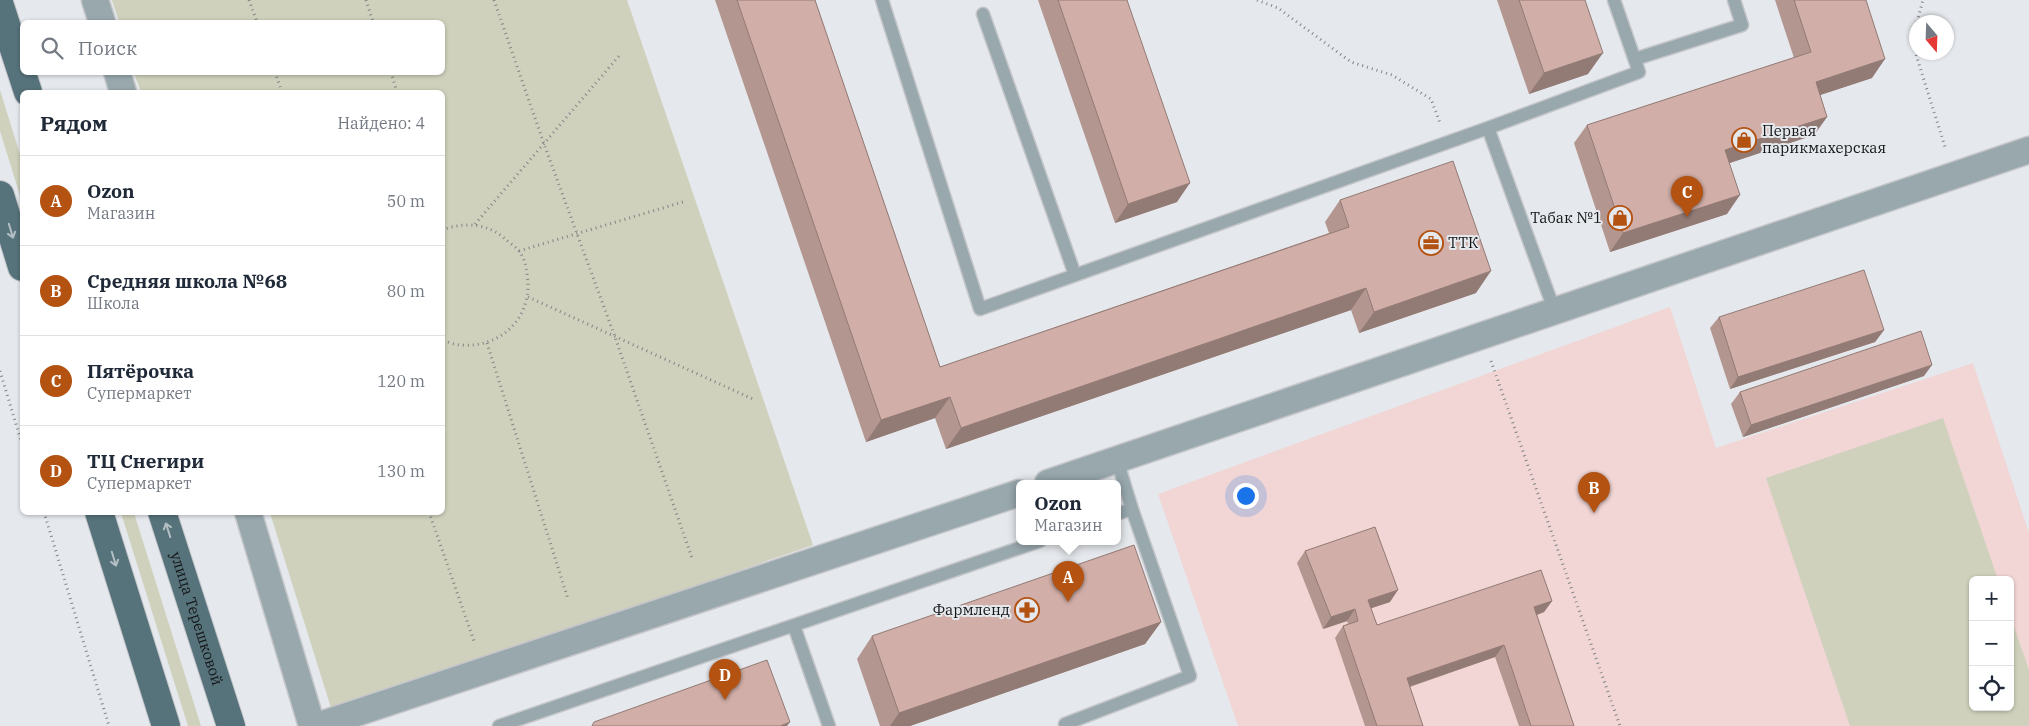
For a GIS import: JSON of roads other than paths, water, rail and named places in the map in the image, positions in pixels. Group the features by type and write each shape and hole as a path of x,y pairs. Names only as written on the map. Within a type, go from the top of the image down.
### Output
{"main road":[{"path":"0,6 20,67"},
{"path":"22,75 27,90"},
{"path":"0,196 20,261"},
{"path":"100,515 166,726"},
{"name":"улица Терешковой","path":"163,515 231,726"}],"street":[{"path":"95,0 101,20"},
{"path":"118,75 122,90"},
{"path":"1057,480 2029,150"},
{"path":"317,726 1016,494"},
{"path":"249,515 312,726"}],"lane":[{"path":"882,0 980,309 1488,128 1639,72 1614,0"},
{"path":"1634,59 1742,24 1734,0"},
{"path":"983,14 1075,276"},
{"path":"1488,128 1555,312"},
{"path":"1064,726 1190,676 1117,460"},
{"path":"1121,513 1132,509"},
{"path":"499,726 1028,545"},
{"path":"794,626 829,726"}],"place":[{"name":"Первая парикмахерская","path":"1744,140"},
{"name":"Пятёрочка","path":"1687,217"},
{"name":"Табак №1","path":"1620,218"},
{"name":"ТТК","path":"1431,243"},
{"name":"Средняя школа №68","path":"1594,513"},
{"name":"Ozon","path":"1068,602"},
{"name":"Фармленд","path":"1027,610"},
{"name":"ТЦ Снегири","path":"725,700"}]}
